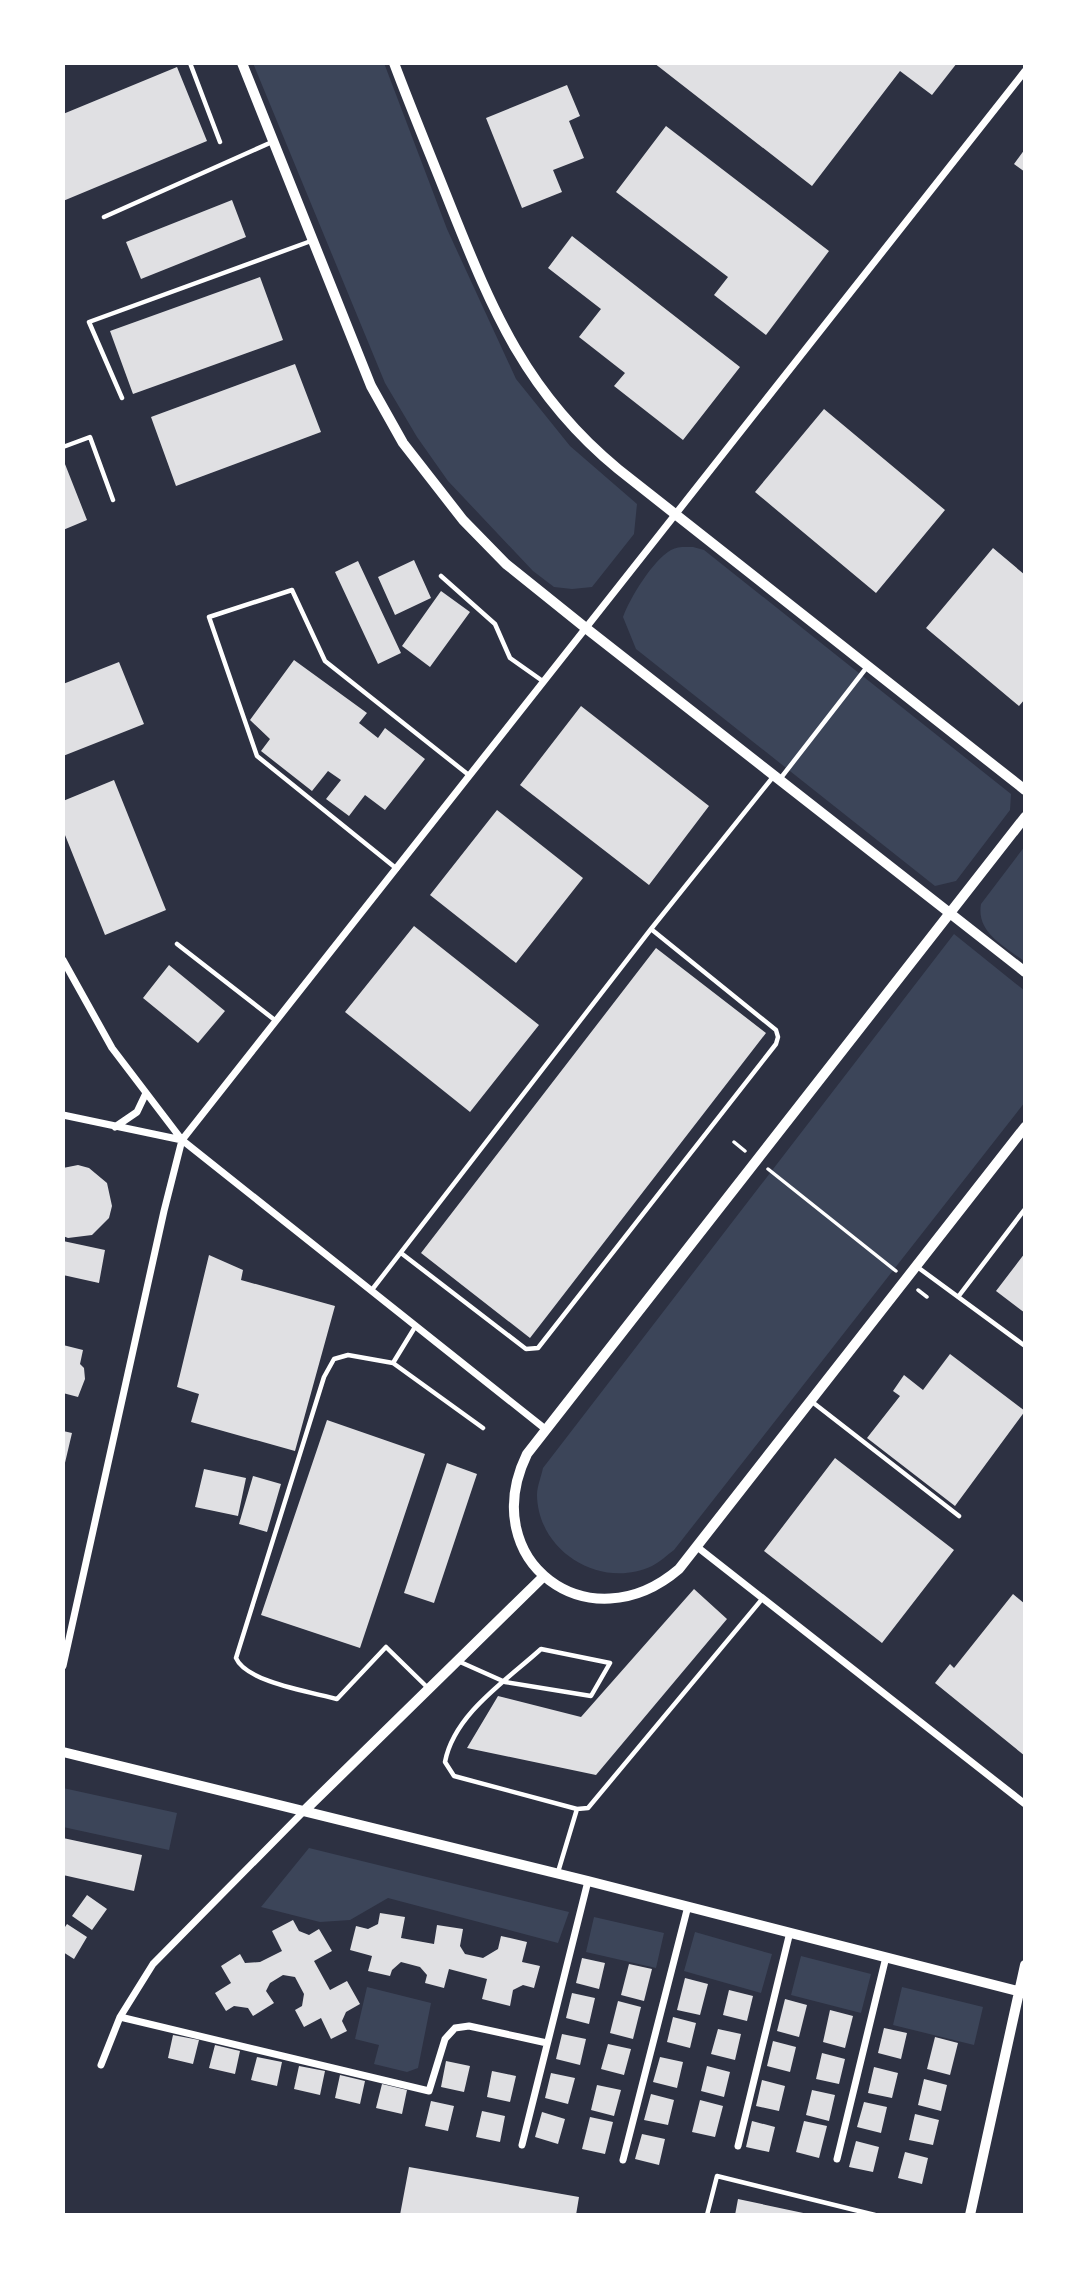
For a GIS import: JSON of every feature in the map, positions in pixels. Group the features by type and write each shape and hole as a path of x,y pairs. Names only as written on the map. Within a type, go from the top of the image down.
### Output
{"street":[{"path":"242,63 371,386 403,443 463,520 498,555 587,629 1025,972"},
{"path":"394,63 489,301 517,354 573,428 594,450 1025,790"},
{"path":"63,1666 182,1140 1025,71"},
{"path":"1025,817 544,1428 517,1474 513,1495 516,1532 531,1562 543,1577 555,1586 579,1596 623,1598 663,1582 679,1569 1025,1127"},
{"path":"63,960 106,1037 182,1140 544,1428"},
{"path":"115,1126 136,1112 146,1093"},
{"path":"63,1115 182,1140"},
{"path":"696,1546 1025,1804"},
{"path":"101,2064 120,2017 137,1987 175,1939 543,1577"},
{"path":"63,1752 558,1873 1022,1993"},
{"path":"522,2145 588,1881"},
{"path":"623,2160 688,1906"},
{"path":"738,2146 790,1933"},
{"path":"837,2159 886,1957"},
{"path":"970,2215 1022,1993 1025,1965"},
{"path":"120,2017 429,2091 445,2039 455,2028 470,2026 547,2043"}],"lane":[{"path":"190,63 220,142"},
{"path":"104,218 273,142"},
{"path":"122,398 89,322 312,241"},
{"path":"63,447 90,437 113,500"},
{"path":"441,576 495,624 510,658 545,682"},
{"path":"397,869 257,756 209,617 292,590 325,661 470,776"},
{"path":"371,1292 651,929 868,666"},
{"path":"401,1253 526,1349 538,1348 776,1044 779,1037 776,1030 651,929"},
{"path":"177,944 276,1022"},
{"path":"958,1297 1025,1209"},
{"path":"916,1266 1025,1346"},
{"path":"393,1363 415,1327"},
{"path":"429,1689 386,1647 337,1699 254,1676 240,1667 236,1658 324,1377 334,1359 348,1354 393,1363 482,1428"},
{"path":"810,1401 959,1516"},
{"path":"458,1661 505,1682 592,1696 610,1662 541,1649 505,1682 458,1727 445,1762 454,1776 577,1810 587,1808 763,1598"},
{"path":"558,1873 577,1810"},
{"path":"707,2215 717,2176 875,2215"}],"path":[{"path":"733,1142 872,1253"}],"shaded area":[{"path":"253,63 384,63 447,229 516,379 570,446 637,504 634,534 592,587 554,587 533,571 448,481 417,437 385,383"},
{"path":"693,547 704,550 1011,794 1010,810 956,881 935,886 636,649 623,617 631,600 643,580 664,555 676,548"},
{"path":"1025,846 1025,962 987,931 981,914 981,904"},
{"path":"954,934 1025,991 1025,1102 674,1550 652,1566 632,1572 613,1573 593,1569 576,1561 560,1549 548,1534 540,1515 537,1492 543,1468"},
{"path":"63,1788 177,1813 169,1850 63,1827"},
{"path":"309,1848 569,1912 558,1943 388,1898 350,1920 320,1922 261,1907"},
{"path":"594,1917 664,1933 656,1968 586,1952"},
{"path":"695,1932 772,1954 761,1993 684,1971"},
{"path":"801,1956 871,1974 861,2013 791,1995"},
{"path":"367,1987 431,2003 418,2068 407,2072 374,2064 379,2045 355,2039"},
{"path":"902,1987 983,2007 974,2045 893,2025"}],"building":[{"path":"654,63 957,63 932,95 900,71 812,186"},
{"path":"177,67 207,141 63,201 63,114"},
{"path":"567,85 580,116 569,121 584,158 553,170 562,192 522,208 486,118"},
{"path":"666,126 829,251 766,335 714,295 728,277 616,192"},
{"path":"1025,149 1025,172 1014,164"},
{"path":"232,200 246,237 141,279 126,242"},
{"path":"572,236 740,367 683,440 614,386 625,373 579,337 601,309 548,268"},
{"path":"260,277 283,340 133,394 110,331"},
{"path":"295,364 321,432 176,486 151,417"},
{"path":"824,409 945,510 876,593 755,492"},
{"path":"63,459 87,520 63,530"},
{"path":"993,548 1025,575 1025,699 1019,706 926,628"},
{"path":"414,560 431,598 395,615 378,577"},
{"path":"358,561 401,653 378,664 335,572"},
{"path":"441,591 470,612 430,667 402,646"},
{"path":"294,660 367,713 359,723 378,738 385,728 425,759 385,810 365,795 349,816 326,799 341,780 328,771 312,791 261,751 270,739 250,720"},
{"path":"119,662 144,724 63,756 63,684"},
{"path":"581,706 709,806 649,885 520,785"},
{"path":"114,780 166,910 105,935 63,830 63,801"},
{"path":"497,810 583,878 516,963 430,895"},
{"path":"414,926 539,1025 470,1112 345,1012"},
{"path":"656,948 766,1033 530,1338 421,1253"},
{"path":"169,965 225,1011 198,1043 143,998"},
{"path":"78,1165 89,1168 107,1183 112,1206 109,1218 92,1235 68,1238 63,1236 63,1168"},
{"path":"63,1241 105,1250 99,1283 63,1275"},
{"path":"1025,1253 1025,1313 996,1291"},
{"path":"209,1255 243,1270 241,1280 335,1306 295,1451 191,1422 199,1394 177,1387"},
{"path":"63,1345 83,1350 80,1364 84,1368 85,1379 78,1397 63,1393"},
{"path":"950,1354 1025,1411 955,1506 867,1438 900,1396 893,1391 904,1375 923,1390"},
{"path":"327,1420 425,1454 360,1648 261,1615"},
{"path":"63,1431 72,1433 64,1467 63,1467"},
{"path":"835,1458 954,1550 882,1643 764,1551"},
{"path":"447,1463 477,1474 434,1603 404,1593"},
{"path":"204,1469 246,1478 238,1516 195,1507"},
{"path":"253,1476 281,1484 267,1532 239,1524"},
{"path":"694,1589 727,1619 596,1775 467,1748 498,1696 581,1717"},
{"path":"1013,1594 1025,1604 1025,1756 935,1683 950,1664 954,1668"},
{"path":"63,1838 142,1855 134,1891 63,1875"},
{"path":"87,1895 107,1909 92,1930 72,1916"},
{"path":"380,1913 405,1917 401,1938 434,1944 437,1925 463,1929 460,1946 465,1954 483,1958 498,1949 501,1936 527,1942 522,1962 540,1966 534,1988 523,1985 513,1990 510,2006 482,1999 487,1979 449,1969 444,1988 425,1983 427,1975 420,1967 401,1962 392,1970 390,1976 368,1971 372,1956 350,1950 356,1926 368,1929 378,1924"},
{"path":"293,1920 299,1931 309,1935 319,1929 332,1951 314,1961 330,1990 347,1981 360,2004 346,2012 342,2021 347,2031 331,2039 321,2018 304,2027 295,2010 302,2006 304,1994 295,1977 283,1975 270,1983 266,1991 274,2003 253,2016 248,2008 234,2006 226,2011 215,1993 231,1983 221,1966 240,1954 245,1963 260,1962 282,1951 272,1931"},
{"path":"67,1924 87,1937 74,1959 63,1952 63,1930"},
{"path":"582,1958 605,1963 599,1989 576,1983"},
{"path":"629,1964 652,1969 644,2001 621,1995"},
{"path":"685,1978 708,1984 700,2015 677,2010"},
{"path":"729,1990 753,1996 747,2021 723,2015"},
{"path":"572,1993 595,1998 589,2024 566,2018"},
{"path":"785,1999 807,2005 799,2037 777,2031"},
{"path":"618,2001 641,2007 633,2039 610,2033"},
{"path":"830,2010 853,2016 845,2048 823,2042"},
{"path":"673,2017 696,2023 690,2048 667,2042"},
{"path":"884,2028 907,2033 901,2059 878,2053"},
{"path":"718,2029 741,2034 735,2060 711,2054"},
{"path":"562,2034 586,2039 580,2065 556,2059"},
{"path":"173,2035 199,2040 193,2064 168,2058"},
{"path":"935,2037 958,2043 950,2075 927,2069"},
{"path":"773,2041 796,2047 790,2072 767,2066"},
{"path":"608,2044 631,2049 624,2075 601,2069"},
{"path":"215,2045 240,2051 235,2074 209,2068"},
{"path":"822,2053 845,2059 839,2084 816,2079"},
{"path":"257,2057 282,2062 277,2086 251,2080"},
{"path":"660,2057 683,2062 677,2088 653,2082"},
{"path":"446,2061 470,2066 464,2092 441,2087"},
{"path":"299,2066 325,2071 320,2095 294,2089"},
{"path":"707,2066 730,2072 724,2097 701,2091"},
{"path":"874,2067 898,2073 892,2098 868,2093"},
{"path":"492,2071 516,2076 510,2102 487,2097"},
{"path":"551,2073 575,2078 568,2104 545,2098"},
{"path":"340,2075 365,2081 360,2104 335,2098"},
{"path":"924,2079 947,2085 941,2111 918,2105"},
{"path":"762,2080 785,2086 779,2111 756,2106"},
{"path":"382,2084 407,2090 402,2114 376,2108"},
{"path":"597,2085 621,2090 614,2116 591,2110"},
{"path":"812,2090 835,2095 829,2121 806,2115"},
{"path":"651,2094 674,2100 668,2125 644,2120"},
{"path":"700,2100 723,2106 715,2137 692,2132"},
{"path":"431,2101 454,2106 448,2131 425,2126"},
{"path":"864,2102 887,2107 881,2133 857,2127"},
{"path":"482,2111 505,2116 500,2142 476,2137"},
{"path":"542,2112 565,2119 558,2144 535,2137"},
{"path":"915,2114 939,2120 933,2145 909,2140"},
{"path":"590,2117 613,2122 605,2154 582,2149"},
{"path":"752,2121 775,2127 769,2152 746,2147"},
{"path":"804,2121 827,2126 819,2158 796,2152"},
{"path":"642,2134 665,2139 659,2165 635,2159"},
{"path":"856,2141 879,2147 873,2172 849,2167"},
{"path":"905,2152 928,2158 922,2184 898,2178"},
{"path":"409,2167 579,2197 576,2215 400,2215"},
{"path":"738,2199 808,2214 808,2215 735,2215"}]}
